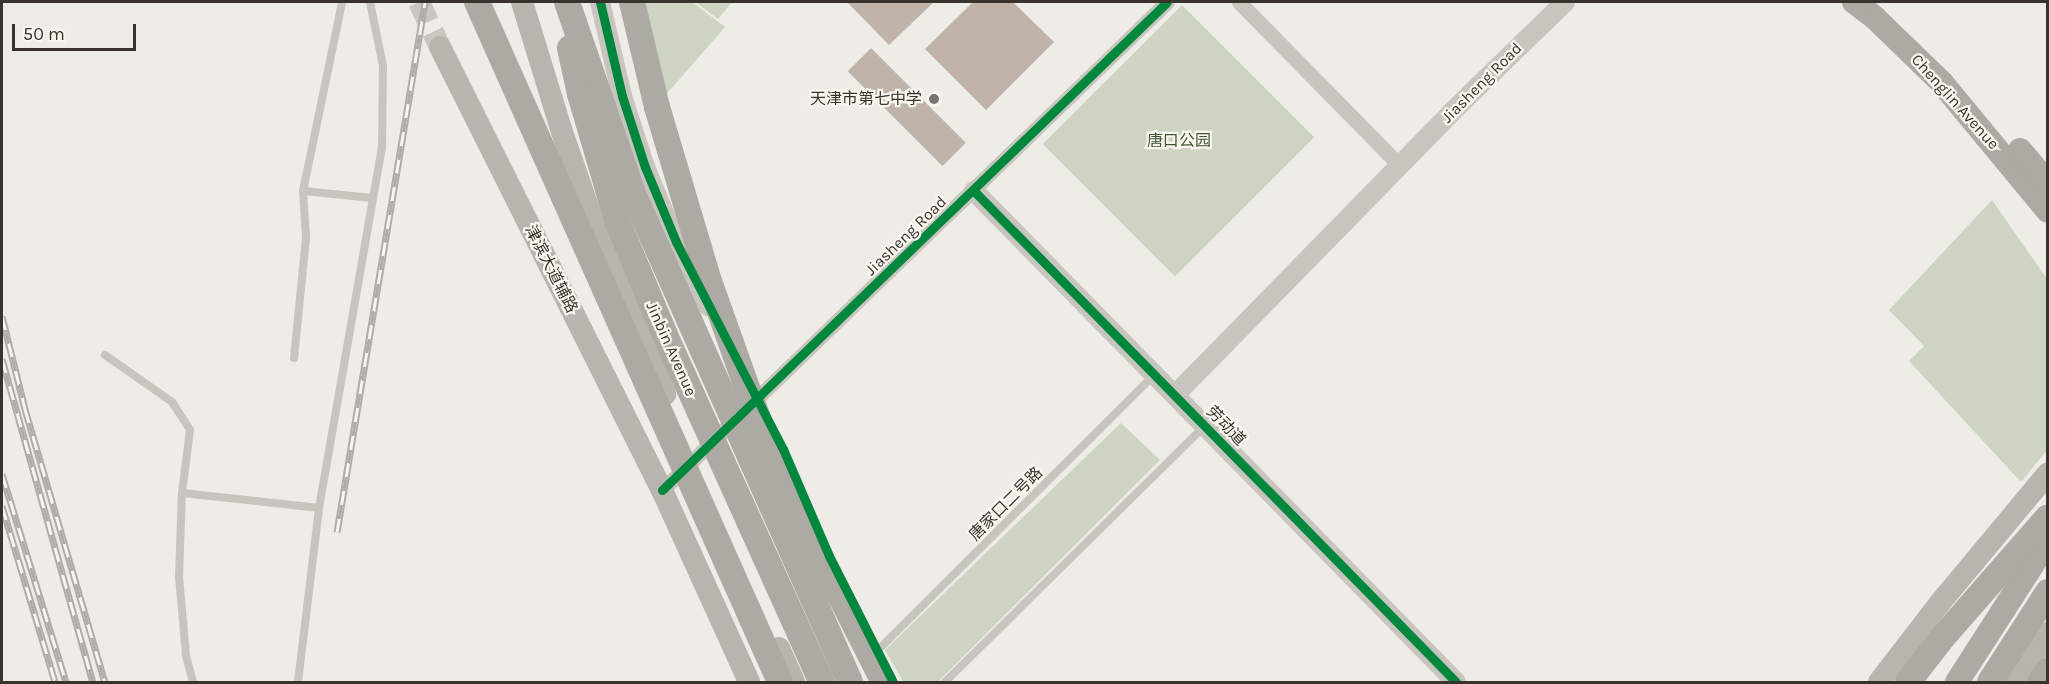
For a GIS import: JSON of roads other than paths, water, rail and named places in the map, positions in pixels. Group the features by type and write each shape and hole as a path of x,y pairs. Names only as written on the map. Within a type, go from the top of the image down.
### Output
{"highway":[{"path":"459,2 584,223"},
{"path":"477,2 584,223 780,682"},
{"name":"Jinbin Avenue","path":"561,2 579,94 618,224 669,346 822,682"},
{"path":"567,2 632,191 850,682"},
{"path":"632,2 657,107 710,281 757,416 788,493 884,682"},
{"path":"1908,682 1942,637 2048,517"},
{"path":"1990,682 2048,592"},
{"path":"2040,682 2048,671"}],"main road":[{"path":"522,2 561,129 584,223 794,682"},
{"name":"Chenglin Avenue","path":"1854,2 1875,18 1942,83 2048,211"},
{"name":"Chenglin Avenue","path":"1866,2 1945,70 1983,108 2048,183"},
{"name":"津滨大道辅路","path":"440,47 662,490 749,682"},
{"path":"1879,682 1939,604 2048,473"},
{"path":"1957,682 2048,541"},
{"path":"2017,682 2048,633"}],"street":[{"path":"600,2 622,96 645,167 676,242 783,449 829,556 893,682"},
{"name":"Jiasheng Road","path":"662,490 1167,2"},
{"path":"1239,2 1400,166"},
{"name":"Jiasheng Road","path":"1175,395 1565,2"},
{"name":"劳动道","path":"974,191 1456,682"}],"lane":[{"path":"294,358 306,237 303,191 342,2"},
{"path":"298,682 319,508 382,147 383,66 370,2"},
{"path":"303,191 373,198"},
{"path":"105,355 172,402 190,430 182,493 179,577 186,655 193,682"},
{"name":"唐家口二号路","path":"877,651 1154,375"},
{"path":"945,682 1205,426"},
{"path":"182,493 319,508"}],"tunnel":[{"path":"419,2 440,47"}],"railway":[{"path":"337,532 425,2"},
{"path":"2,316 25,409 105,682"},
{"path":"2,359 93,682"},
{"path":"2,474 66,682"},
{"path":"2,506 55,682"}],"place":[{"name":"天津市第七中学","path":"934,99"}],"park label":[{"name":"唐口公园","path":"1179,141"}]}
